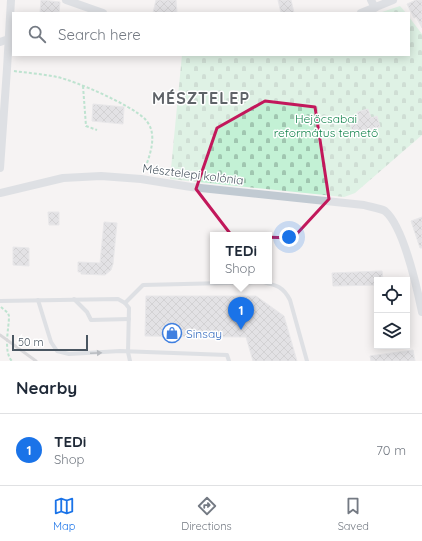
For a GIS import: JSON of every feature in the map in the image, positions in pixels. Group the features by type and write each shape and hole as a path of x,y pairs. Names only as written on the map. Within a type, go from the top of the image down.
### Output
{"street":[{"path":"0,168 11,0"},
{"path":"66,0 100,12"},
{"path":"371,0 375,8"},
{"path":"364,12 393,0"},
{"path":"0,42 9,39"},
{"name":"Mésztelepi kolónia","path":"0,192 63,178 101,176 141,179 191,187 364,205 384,211 396,225 414,274 422,312"}],"lane":[{"path":"125,303 143,285 210,283"},
{"path":"270,284 277,286 286,292 290,300 307,361"},
{"path":"74,299 87,312 91,320 129,319"},
{"path":"0,301 118,299 125,303 129,308 128,352 130,361"},
{"path":"38,300 50,342 57,351 69,354 120,351 219,354 227,355 229,361"}],"path":[{"path":"7,70 58,77 84,86 138,113 146,120 151,129 152,139 148,159 141,179"},
{"path":"84,86 86,126 97,130"},
{"path":"0,306 8,313 7,350 9,358 12,361"}],"highlighted area":[{"path":"265,101 315,107 329,199 293,238 232,236 196,189 217,128"}],"green space":[{"path":"400,6 405,12 382,12"},
{"name":"Hejőcsabai református temető","path":"410,18 422,34 422,135 355,193 344,197 170,179 182,56 410,56"}],"building":[{"path":"41,0 60,2 59,12 40,12"},
{"path":"156,0 176,0 177,12 153,12"},
{"path":"278,0 291,0 294,12 281,12"},
{"path":"416,0 422,0 422,28 416,17 414,18 407,4"},
{"path":"93,104 124,107 123,124 92,121"},
{"path":"368,109 371,118 377,116 380,127 353,134 350,123 359,121 357,112"},
{"path":"48,212 59,212 59,225 49,225"},
{"path":"422,217 422,248 420,248 411,221"},
{"path":"104,222 117,223 113,264 111,270 105,275 81,274 81,272 78,272 78,262 100,263"},
{"path":"13,247 29,248 29,266 13,265"},
{"path":"382,271 383,277 374,277 374,285 333,286 332,273"},
{"path":"146,296 256,296 284,316 297,361 253,361 246,337 145,336"},
{"path":"413,350 415,361 371,361 370,356"}],"railway":[{"path":"0,335 36,361"}],"place":[{"name":"TEDi","path":"241,330"},
{"name":"Sinsay","path":"172,333"}],"district":[{"name":"MÉSZTELEP","path":"201,98"}]}
